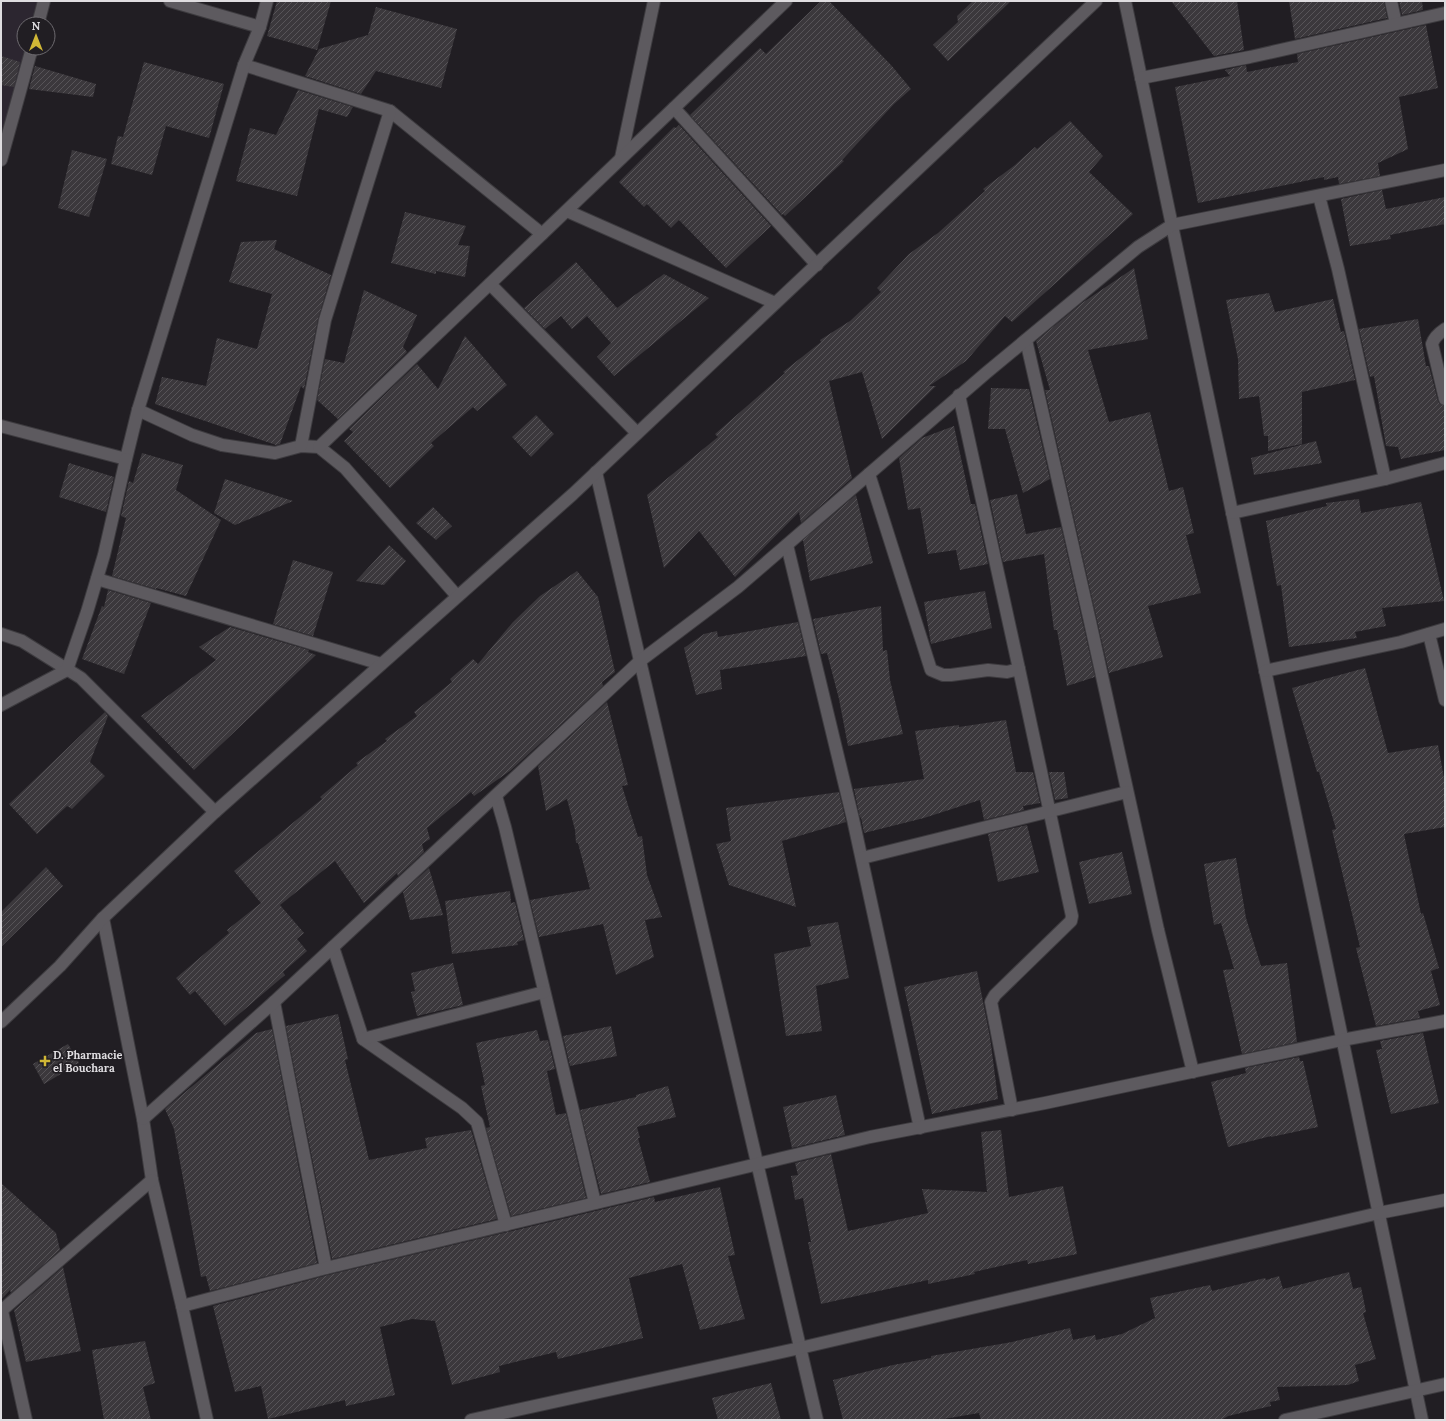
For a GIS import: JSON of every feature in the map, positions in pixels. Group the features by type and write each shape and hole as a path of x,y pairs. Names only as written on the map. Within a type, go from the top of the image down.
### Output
{"street":[{"path":"40,16 44,1"},
{"path":"170,1 260,27"},
{"path":"1,705 67,670 87,612 104,555 138,410 244,65 260,27 267,1"},
{"path":"621,158 654,1"},
{"path":"320,448 786,1"},
{"path":"1,1022 60,966 103,918 215,812 596,472 1096,1"},
{"path":"1125,1 1422,1420"},
{"path":"1391,1 1396,24"},
{"path":"1141,78 1250,57 1445,14"},
{"path":"1,160 30,56"},
{"path":"244,65 390,111 542,234"},
{"path":"674,108 817,265"},
{"path":"301,446 324,320 390,111"},
{"path":"143,1119 274,1002 640,661 738,587 959,395 1138,247 1172,225 1445,170"},
{"path":"1319,196 1338,269 1385,480"},
{"path":"567,211 775,303"},
{"path":"490,284 637,433"},
{"path":"1445,329 1437,335 1432,344 1445,399"},
{"path":"1026,340 1158,930 1193,1072"},
{"path":"959,395 1072,916 1071,921 995,995 991,1002 1012,1110"},
{"path":"138,410 192,435 222,445 275,453 301,446 320,448 345,468 457,596"},
{"path":"1,426 126,459"},
{"path":"1232,513 1385,480 1445,463"},
{"path":"596,472 817,1420"},
{"path":"869,474 931,670 943,675 951,675 988,670 1007,672 1019,669"},
{"path":"787,545 862,858 920,1128"},
{"path":"97,579 381,664"},
{"path":"1265,671 1401,642 1445,629"},
{"path":"1,634 22,641 81,678 215,812"},
{"path":"1429,634 1445,700"},
{"path":"862,858 1127,792"},
{"path":"496,796 505,827 595,1203"},
{"path":"103,918 143,1119 152,1180 207,1420"},
{"path":"333,946 363,1039 462,1108 477,1122 506,1225"},
{"path":"363,1039 544,992"},
{"path":"274,1002 326,1268"},
{"path":"182,1306 326,1268 870,1137 1012,1110 1342,1040 1445,1021"},
{"path":"26,1420 1,1311 152,1180"},
{"path":"471,1420 800,1348 1445,1200"},
{"path":"1285,1420 1445,1384"}],"shaded area":[{"path":"1,1 38,1 34,16 16,16 16,56 24,56 1,139"}],"building":[{"path":"277,1 331,1 317,50 267,36"},
{"path":"821,1 829,1 891,65 911,89 894,104 842,160 844,161 785,216 783,214 782,215 690,115 760,48 766,54"},
{"path":"973,1 1011,1 948,61 933,45 958,22 957,16"},
{"path":"1171,1 1237,1 1244,50 1214,56"},
{"path":"1289,1 1384,1 1387,18 1295,39"},
{"path":"1399,1 1422,1 1423,10 1402,15"},
{"path":"376,7 457,29 441,88 376,71 361,94 305,76 319,49 368,35"},
{"path":"1426,25 1438,88 1399,97 1408,149 1378,163 1380,176 1339,184 1338,177 1324,180 1324,177 1198,203 1175,87 1230,76 1225,70 1246,65 1247,72 1298,62 1297,54"},
{"path":"1,56 20,62 14,87 1,85"},
{"path":"144,62 224,84 209,138 166,126 152,175 111,164 118,136 123,137"},
{"path":"35,66 96,84 93,97 29,89"},
{"path":"298,90 353,107 347,117 319,109 297,196 236,181 250,128 276,135"},
{"path":"1070,121 1103,156 1089,172 1133,214 1012,322 1005,316 966,361 929,386 936,386 882,439 862,372 829,381 852,478 801,523 799,512 735,577 699,531 664,568 647,495 718,437 715,434 785,373 783,372 821,342 820,340 850,321 881,292 877,288 909,254 938,233 985,191 983,189 1015,165 1035,147 1037,149"},
{"path":"679,125 771,226 726,268 679,220 671,228 647,204 644,207 619,182 674,127 676,128"},
{"path":"72,150 107,159 89,217 58,208"},
{"path":"1382,190 1386,209 1445,197 1445,224 1390,235 1391,239 1350,246 1341,199"},
{"path":"405,212 466,226 458,245 470,246 465,277 436,271 436,274 391,263"},
{"path":"277,240 274,249 331,275 318,319 304,389 301,386 280,444 276,445 155,404 162,377 206,386 217,338 257,349 272,294 229,282 241,242"},
{"path":"576,262 617,308 664,274 709,298 614,376 597,357 611,343 587,316 572,329 561,316 545,329 524,308"},
{"path":"1134,268 1148,339 1088,350 1109,422 1150,412 1169,491 1183,487 1194,533 1186,535 1201,593 1148,606 1163,657 1109,673 1045,390 1050,390 1036,341 1082,303"},
{"path":"364,290 417,315 403,347 407,352 338,419 317,400 325,359 344,363"},
{"path":"1269,293 1275,312 1333,299 1341,332 1344,331 1355,380 1302,392 1302,444 1268,451 1268,436 1264,436 1259,396 1239,399 1238,359 1226,300"},
{"path":"1418,319 1426,366 1429,366 1438,401 1440,404 1445,406 1445,450 1401,459 1398,447 1386,446 1374,376 1370,377 1359,329"},
{"path":"465,336 507,385 477,411 473,407 431,443 434,446 390,488 344,441 353,432 349,429 417,364 438,389"},
{"path":"991,388 1029,389 1050,479 1023,493 1005,429 988,429"},
{"path":"536,415 554,434 531,457 512,437"},
{"path":"954,426 971,504 975,504 988,564 960,570 956,550 928,554 920,508 908,510 899,458 922,438"},
{"path":"1316,441 1322,463 1254,475 1251,458"},
{"path":"142,453 183,465 176,490 221,520 186,596 112,576 126,518 121,516 129,481 133,483"},
{"path":"69,463 114,477 106,512 59,497"},
{"path":"225,479 293,501 235,525 214,513"},
{"path":"1017,494 1026,534 1061,527 1095,677 1067,686 1057,630 1054,630 1044,554 1003,562 990,500"},
{"path":"856,495 873,563 810,581 803,540"},
{"path":"1359,499 1361,513 1421,502 1444,601 1382,608 1386,626 1355,632 1357,638 1289,647 1281,585 1277,586 1266,521 1327,506 1326,503"},
{"path":"433,507 452,526 436,540 416,523"},
{"path":"389,545 406,561 384,585 356,581"},
{"path":"293,560 333,572 313,636 273,624"},
{"path":"577,571 598,597 615,672 602,682 603,686 510,771 474,796 471,792 427,828 430,839 422,844 424,852 398,876 397,873 364,903 335,861 280,905 304,933 297,939 307,951 283,972 285,975 225,1026 195,991 190,995 176,978 229,933 227,930 261,903 234,871 322,799 320,797 358,765 356,763 387,741 385,739 417,716 414,712 452,682 450,679 473,659 478,664 513,622 540,596"},
{"path":"108,590 151,603 124,674 82,659 102,606 104,607"},
{"path":"985,591 992,628 931,644 924,602"},
{"path":"881,606 883,651 887,650 890,680 903,734 848,746 839,699 827,653 821,654 813,619"},
{"path":"798,622 806,656 720,670 722,689 696,695 684,648 704,634 717,631 718,637"},
{"path":"230,627 309,650 308,652 316,655 194,770 141,716 216,660 199,647"},
{"path":"1365,668 1388,753 1438,745 1445,784 1445,827 1404,834 1421,914 1423,913 1439,968 1431,971 1440,1005 1418,1011 1420,1018 1376,1026 1356,948 1360,947 1332,830 1336,829 1292,688"},
{"path":"607,702 628,785 622,786 638,837 642,836 647,875 662,917 645,920 654,957 616,975 603,924 539,937 530,900 590,889 578,843 576,843 575,830 567,799 546,811 538,766"},
{"path":"105,712 108,716 90,762 105,776 72,809 67,806 37,834 9,804"},
{"path":"1006,720 1016,772 1033,772 1040,803 1023,806 1024,810 984,820 980,800 924,818 864,833 854,789 924,779 915,731 959,725 959,727"},
{"path":"1049,772 1064,772 1068,798 1055,800"},
{"path":"839,792 846,822 782,841 796,907 729,885 716,844 731,841 726,808"},
{"path":"1027,825 1039,872 998,882 988,834"},
{"path":"1122,852 1132,894 1089,904 1079,862"},
{"path":"1236,858 1246,918 1261,966 1287,963 1297,1042 1242,1054 1223,970 1234,969 1221,923 1214,925 1204,864"},
{"path":"46,867 63,886 1,947 1,912"},
{"path":"429,868 443,915 410,920 403,892"},
{"path":"510,891 511,903 515,902 524,940 517,942 518,945 452,954 445,901"},
{"path":"838,922 849,978 816,986 822,1031 786,1036 774,954 811,946 807,927"},
{"path":"453,963 463,1005 417,1016 411,992 415,991 411,973"},
{"path":"977,971 990,1037 998,1099 932,1114 904,987"},
{"path":"338,1014 348,1059 345,1060 369,1160 427,1148 425,1138 471,1130 497,1219 332,1259 286,1026"},
{"path":"611,1026 617,1056 570,1066 563,1036"},
{"path":"272,1029 317,1263 210,1291 206,1276 201,1277 174,1129 165,1109 256,1033"},
{"path":"537,1030 540,1041 548,1040 555,1069 547,1071 556,1115 566,1113 586,1198 511,1216 486,1128 490,1127 481,1086 485,1085 476,1043"},
{"path":"1423,1033 1439,1103 1391,1114 1376,1050 1382,1049 1380,1041"},
{"path":"68,1044 79,1063 44,1084 33,1064"},
{"path":"1299,1057 1300,1061 1303,1061 1318,1127 1271,1136 1228,1147 1211,1082 1246,1073 1245,1068"},
{"path":"668,1086 676,1117 637,1127 640,1138 638,1138 650,1182 601,1194 580,1110 636,1097 636,1095"},
{"path":"836,1095 845,1135 792,1148 783,1107"},
{"path":"1001,1130 1009,1197 1063,1186 1077,1254 1028,1264 1027,1260 974,1272 975,1274 928,1284 928,1280 821,1304 808,1242 811,1242 803,1198 795,1200 791,1176 798,1175 795,1163 831,1154 848,1231 928,1213 922,1189 987,1192 981,1132"},
{"path":"1,1183 56,1233 60,1250 11,1293 10,1290 1,1300"},
{"path":"720,1187 735,1255 728,1256 745,1319 700,1330 682,1264 629,1278 643,1338 558,1359 556,1352 499,1366 500,1372 452,1385 435,1321 412,1319 380,1327 395,1395 346,1406 345,1400 268,1419 261,1386 235,1392 213,1306 328,1275 654,1197 655,1202"},
{"path":"63,1267 81,1351 26,1362 14,1310"},
{"path":"1349,1272 1353,1289 1361,1287 1366,1312 1363,1313 1376,1359 1355,1365 1359,1381 1348,1385 1277,1387 1280,1400 1270,1402 1271,1406 1228,1416 1221,1420 981,1420 979,1413 938,1420 843,1420 833,1380 893,1365 931,1358 931,1356 1012,1342 1070,1328 1073,1340 1095,1335 1096,1340 1122,1334 1155,1318 1150,1298 1210,1285 1212,1291 1279,1276 1283,1289"},
{"path":"145,1341 155,1383 143,1387 151,1420 104,1420 92,1350"},
{"path":"771,1383 781,1420 718,1420 712,1398"}],"place":[{"name":"D. Pharmacie el Bouchara","path":"45,1061"}]}
